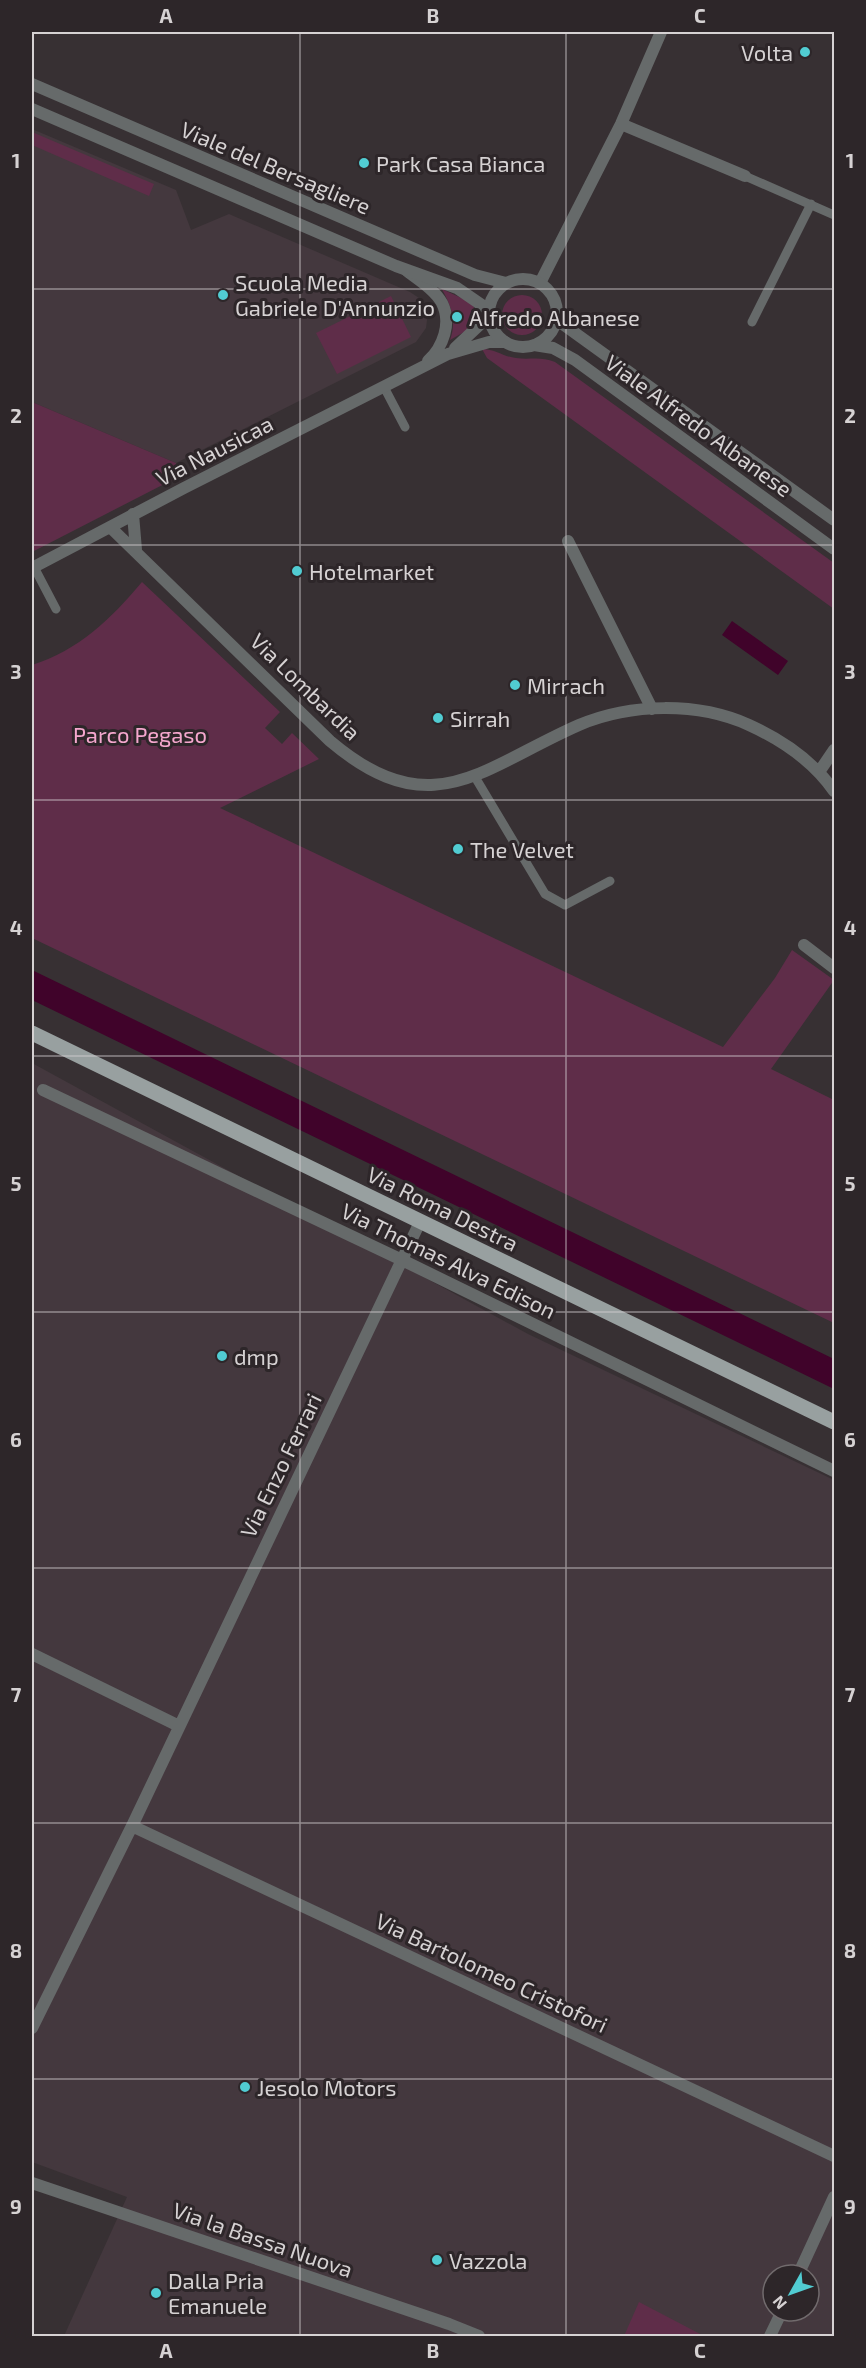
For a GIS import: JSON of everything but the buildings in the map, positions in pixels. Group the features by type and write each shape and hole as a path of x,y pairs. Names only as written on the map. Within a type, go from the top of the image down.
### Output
{"main road":[{"name":"Via Roma Destra","path":"32,1033 834,1422"}],"street":[{"path":"540,283 621,124 661,32"},
{"name":"Viale del Bersagliere","path":"32,84 475,275 506,283"},
{"name":"Viale del Bersagliere","path":"32,109 406,270 457,288 489,313"},
{"path":"621,124 745,176"},
{"name":"Via Nausicaa","path":"406,270 435,293 446,314 445,333 439,347 417,371"},
{"path":"517,279 529,279 540,283 553,295 558,313 551,333 544,341 534,345 523,347 505,342 495,333 489,313 492,298 498,289 517,279"},
{"name":"Via Nausicaa","path":"33,568 448,354 466,340 489,313"},
{"name":"Viale Alfredo Albanese","path":"556,320 834,520"},
{"name":"Via Nausicaa","path":"448,354 489,342 505,342"},
{"name":"Viale Alfredo Albanese","path":"534,345 553,348 575,360 834,549"},
{"path":"134,514 136,550"},
{"name":"Via Lombardia","path":"110,527 330,741 354,759 383,775 415,784 450,784 475,777 579,725 622,712 652,709 700,711 744,723 784,743 819,772 834,791"},
{"path":"568,541 652,709"},
{"path":"819,772 834,750"},
{"path":"804,945 834,968"},
{"name":"Via Thomas Alva Edison","path":"43,1090 402,1260 834,1471"},
{"name":"Via Enzo Ferrari","path":"32,2028 132,1827 420,1222"},
{"path":"32,1654 179,1726"},
{"name":"Via Bartolomeo Cristofori","path":"132,1827 834,2156"},
{"name":"Via la Bassa Nuova","path":"32,2183 449,2324 479,2337"},
{"path":"804,2263 834,2197"},
{"path":"770,2337 776,2323"}],"lane":[{"path":"745,176 834,215"},
{"path":"752,322 811,204"},
{"path":"384,387 405,427"},
{"path":"33,568 56,609"},
{"path":"475,777 545,894 565,905 610,881"}],"shaded area":[{"name":"Scuola Media Gabriele D'Annunzio","path":"32,129 176,190 191,230 229,214 410,292 425,306 426,328 416,342 176,463 32,402"},
{"path":"732,621 788,661 778,675 722,635"},
{"path":"32,970 834,1359 834,1389 32,1000"},
{"path":"32,1063 528,1334 834,1480 834,2336 64,2336 127,2197 32,2162"}],"green space":[{"path":"32,132 154,184 149,196 32,145"},
{"path":"442,289 472,303 477,315 471,328 450,340 453,326 452,314"},
{"path":"522,295 536,301 542,315 536,329 522,335 508,329 502,315 508,301"},
{"path":"391,296 411,337 337,374 316,333"},
{"path":"482,349 512,357 545,359 555,362 834,563 834,609 487,358"},
{"path":"32,402 176,463 176,478 32,552"},
{"name":"Parco Pegaso","path":"142,582 280,712 265,728 282,744 292,733 319,759 220,808 723,1047 775,978 792,950 834,980 771,1069 834,1100 834,1323 32,938 32,665 65,651 93,632"},
{"path":"639,2302 704,2336 624,2336"}],"place":[{"name":"Volta","path":"805,52"},
{"name":"Park Casa Bianca","path":"364,163"},
{"name":"Scuola Media Gabriele D'Annunzio","path":"223,295"},
{"name":"Alfredo Albanese","path":"457,317"},
{"name":"Hotelmarket","path":"297,571"},
{"name":"Mirrach","path":"515,685"},
{"name":"Sirrah","path":"438,718"},
{"name":"The Velvet","path":"458,849"},
{"name":"dmp","path":"222,1356"},
{"name":"Jesolo Motors","path":"245,2087"},
{"name":"Vazzola","path":"437,2260"},
{"name":"Dalla Pria Emanuele","path":"156,2293"}]}
